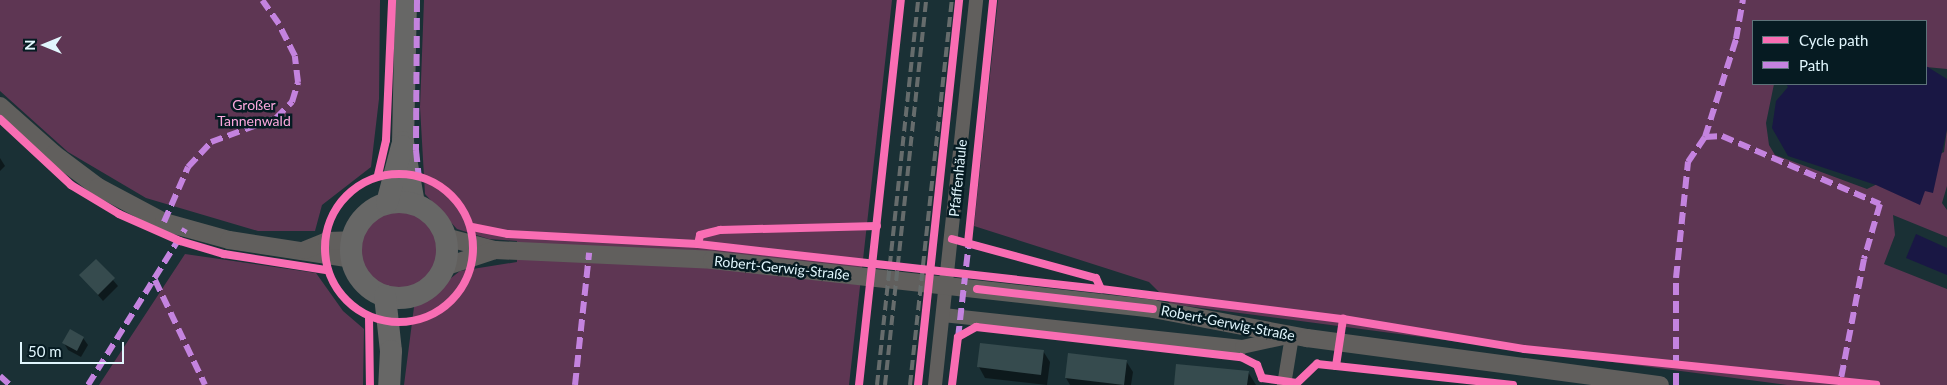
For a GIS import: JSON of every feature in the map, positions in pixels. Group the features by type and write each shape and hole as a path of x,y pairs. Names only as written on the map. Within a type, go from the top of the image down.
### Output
{"main road":[{"path":"406,0 403,142 414,204"},
{"path":"387,203 403,142"},
{"path":"387,203 414,204 434,217 445,237 447,252 444,267 424,291 410,297 385,296 364,282 352,250 364,216 387,203"},
{"path":"385,296 391,351 389,385"},
{"path":"391,351 410,297"}],"street":[{"name":"Pfaffenhäule","path":"935,385 976,0"},
{"path":"0,106 54,154 129,206 171,224 228,240 305,250 327,241 352,250"},
{"name":"Robert-Gerwig-Straße","path":"445,237 495,250 712,260 1153,309 1292,336 1660,385"},
{"name":"Robert-Gerwig-Straße","path":"444,267 495,250"},
{"path":"943,315 1242,347 1292,336 1284,385"}],"green space":[{"name":"Großer Tannenwald","path":"0,0 380,0 379,99 371,167 322,205 315,231 258,231 146,198 68,152 0,91"},
{"path":"424,0 892,0 849,385 404,385 414,307 460,271 517,262 517,241 489,239 457,229 425,194 420,107"},
{"path":"998,0 1947,0 1947,69 1927,67 1927,20 1752,20 1752,85 1774,85 1766,123 1769,145 1775,155 1867,189 1944,152 1947,129 1947,186 1942,203 1947,210 1947,237 1893,215 1895,235 1884,264 1947,289 1947,385 1787,385 1171,304 1149,282 974,226"},
{"path":"402,208 426,215 438,227 445,251 438,275 426,287 402,294 378,287 366,275 359,251 366,227 378,215"},
{"path":"185,254 316,273 343,311 364,329 363,385 99,385"}],"shaded area":[{"path":"1927,67 1947,79 1947,129 1933,193 1925,191 1920,205 1876,185 1788,156 1772,128 1776,101 1788,87 1787,85 1927,85"},
{"path":"1916,234 1947,248 1947,275 1906,258"}],"building":[{"path":"96,259 115,278 98,295 79,275"},
{"path":"70,329 84,337 77,351 62,343"},
{"path":"980,343 1044,350 1041,375 977,367"},
{"path":"1068,353 1127,360 1124,385 1065,378"},
{"path":"1176,364 1249,371 1247,385 1174,385"}],"railway":[{"path":"877,385 918,0"},
{"path":"885,385 926,0"},
{"path":"910,385 952,0"}],"marked path":[{"path":"164,222 188,167 211,142 276,118 292,102 298,82 295,56 279,24 262,0"},
{"path":"417,0 416,150 419,177"},
{"path":"1705,137 1736,39 1743,0"},
{"path":"1676,385 1676,278 1688,162 1705,137 1722,136 1880,204 1864,259 1840,384"},
{"path":"88,385 185,229"},
{"path":"958,338 969,241"},
{"path":"575,385 589,253"},
{"path":"155,280 205,385"},
{"path":"0,376 10,385"}],"cycle path":[{"path":"378,175 386,140 392,0"},
{"path":"859,385 901,0"},
{"path":"918,385 959,0"},
{"path":"968,243 993,0"},
{"path":"0,119 71,185 119,214 180,241 224,254 326,270"},
{"path":"399,174 427,179 440,186 451,196 461,207 468,220 473,248 468,276 461,289 451,300 440,310 427,317 399,322 371,317 358,310 347,300 337,289 330,276 325,248 330,220 337,207 347,196 358,186 371,179 399,174"},
{"path":"698,244 700,235 720,230 877,226"},
{"path":"472,227 508,234 698,244 1101,289 1343,319 1524,349 1876,385"},
{"path":"952,239 1096,278 1101,289"},
{"path":"977,289 1153,309"},
{"path":"369,317 370,385"},
{"path":"952,385 958,337 976,327 1241,357 1257,365 1262,378 1297,383 1317,364 1336,366 1343,319"},
{"path":"1336,366 1513,385"}]}
